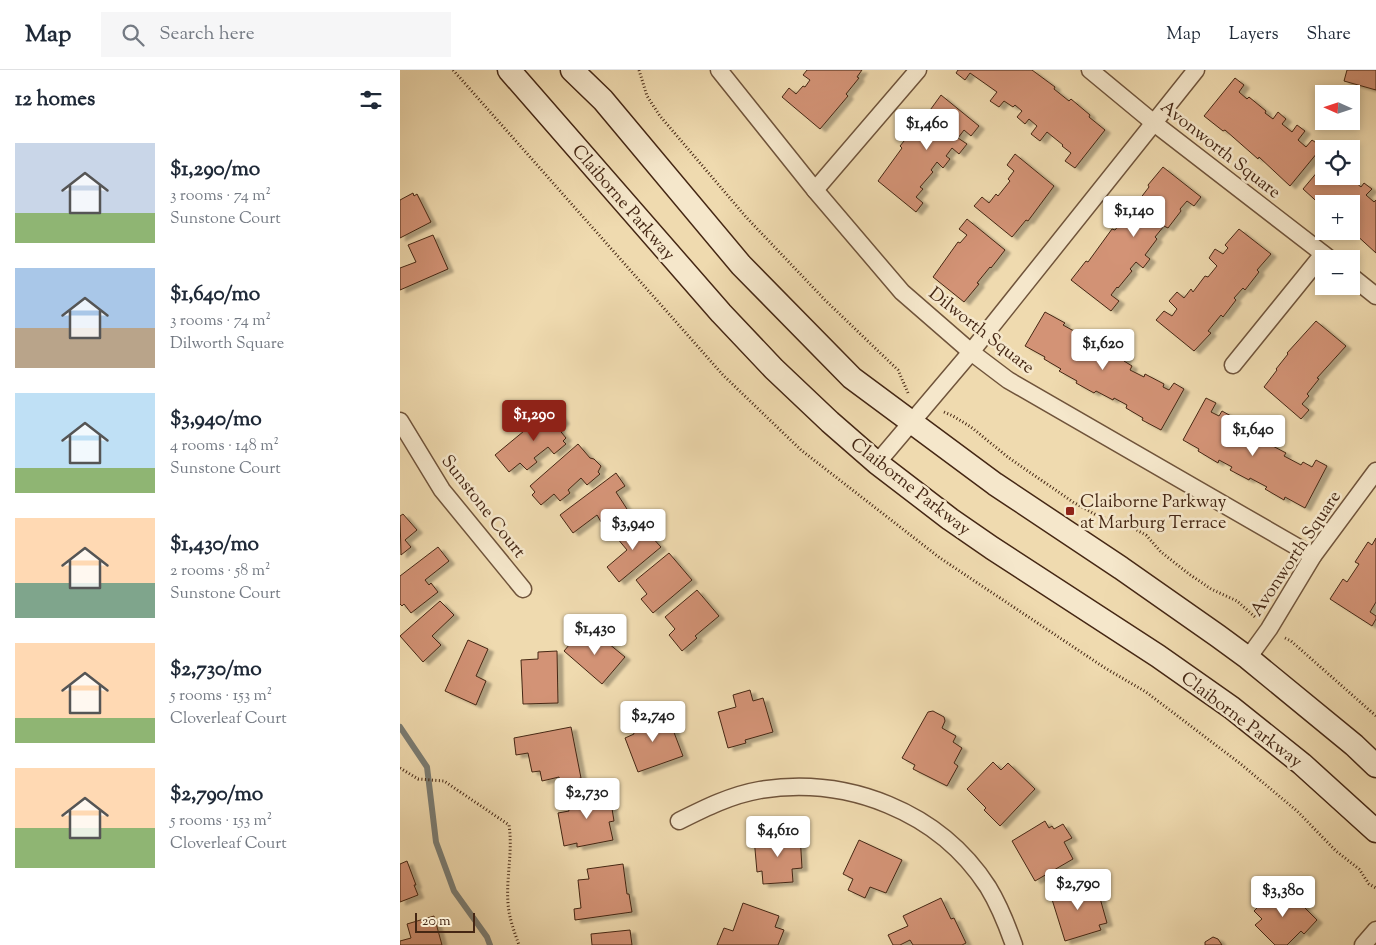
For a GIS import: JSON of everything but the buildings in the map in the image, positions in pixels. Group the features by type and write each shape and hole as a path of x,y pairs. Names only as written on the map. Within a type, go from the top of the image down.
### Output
{"main road":[{"name":"Claiborne Parkway","path":"509,70 721,313 774,369 830,422 877,463 950,519 1158,656 1232,708 1302,764 1376,831"},
{"path":"572,70 603,100 741,265 852,378 919,414 995,484 1121,568 1248,658 1376,766"}],"street":[{"name":"Dilworth Square","path":"719,70 815,190 902,292 971,352 1008,380 1313,556"},
{"path":"815,190 918,70"},
{"name":"Avonworth Square","path":"1090,70 1154,123 1318,250"},
{"path":"877,463 971,352 1196,70"},
{"path":"1233,366 1315,269"},
{"path":"1360,283 1376,296"},
{"name":"Sunstone Court","path":"400,422 442,490 523,589"},
{"name":"Avonworth Square","path":"1248,658 1269,629 1313,556 1376,471"},
{"path":"679,821 729,798 759,790 793,786 828,788 862,794 892,805 916,818 944,838 969,862 988,886 1006,921 1014,945"},
{"path":"1363,945 1376,930"}],"path":[{"path":"639,70 647,96 660,116 746,217 824,300 898,370 919,414 953,416 971,427 1009,458 1073,502 1098,516 1129,526 1146,535 1162,552 1189,574 1237,601 1269,629 1291,641 1376,716"},
{"path":"400,768 418,779 444,781 508,825 511,843 508,903 511,922 519,945"}],"waterway":[{"path":"400,727 427,767 436,842 454,891 487,937 490,945"}],"place":[{"name":"Claiborne Parkway at Marburg Terrace","path":"1070,511"}]}
